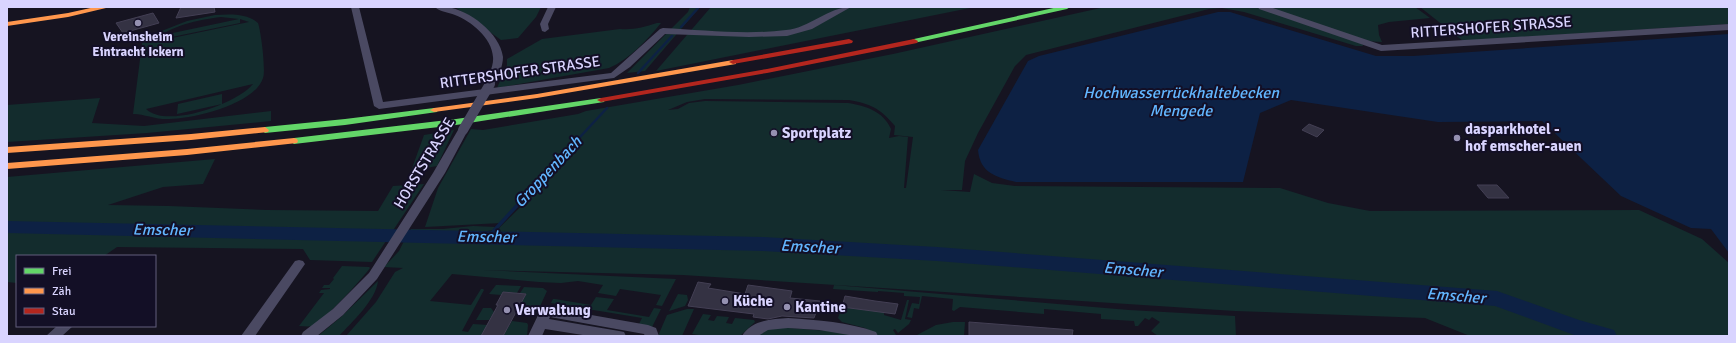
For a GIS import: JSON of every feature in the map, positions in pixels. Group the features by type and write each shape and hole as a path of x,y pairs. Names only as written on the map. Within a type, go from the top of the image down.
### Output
{"main road":[{"path":"7,24 68,15 104,7"},
{"path":"7,166 121,158 305,140 537,110 722,80 1067,7"},
{"path":"7,150 191,137 353,121 538,96 859,39"}],"street":[{"name":"RITTERSHOFER STRASSE","path":"355,7 379,106 614,75 627,65 663,31 749,34 787,33 809,27 847,7"},
{"name":"HORSTSTRASSE","path":"308,336 359,293 385,259 490,84 497,64 498,56 491,40 480,28 462,15 439,7"},
{"path":"544,29 544,24 552,7"},
{"name":"RITTERSHOFER STRASSE","path":"1262,7 1381,48 1729,27"},
{"path":"248,336 299,264"},
{"path":"536,336 546,312 649,331 652,333 652,336"},
{"path":"541,323 619,336"},
{"path":"749,336 768,324 785,324 846,328 858,330 870,336"},
{"path":"53,336 65,327"}],"green space":[{"path":"455,7 541,7 536,17 518,38 501,40"},
{"path":"690,7 700,7 645,71 627,73 688,12"},
{"path":"711,7 975,7 656,71"},
{"path":"1105,7 1415,7 1430,18 1389,22 1378,25 1379,35 1382,42 1364,41 1362,43 1363,46 1356,46 1244,12 1222,8 1209,9 1026,55 1015,66 978,133 965,161 962,190 941,190 970,192 974,174 992,183 1015,186 1280,188 1328,203 1370,211 1639,210 1702,239 1729,263 1729,336 1470,336 1425,318 1235,311 683,275 482,270 676,279 662,306 656,305 661,295 620,289 616,296 598,293 603,285 578,281 561,283 539,282 452,274 430,301 471,305 481,289 483,289 484,290 462,331 468,332 473,324 488,325 481,336 346,336 376,302 395,272 403,268 384,267 399,251 404,241 486,241 581,147 501,223 425,227 438,188 471,129 483,130 578,114 586,111 738,85 893,54","holes":["705,99 849,100 869,105 880,111 895,126 894,135 913,137 906,188 904,188 908,137 899,136 889,138 891,129 888,123 873,110 861,106 848,103 705,101 689,103 678,109 668,110 687,102"]},
{"path":"1420,7 1729,7 1729,24 1463,41"},
{"path":"232,14 249,17 258,23 262,42 264,74 258,87 236,102 207,113 180,118 164,119 133,114 143,36 159,32 187,21 215,15","holes":["221,17 239,19 168,34 167,38 240,23 240,19 249,22 153,42 160,36 176,27","253,84 245,92 201,112 169,116 156,114 146,109"]},
{"path":"661,23 638,48 624,60 609,68 497,88 507,65 507,59 542,39 620,29 634,29"},
{"path":"222,94 222,104 177,114 178,104"},
{"path":"100,98 92,123 144,126 271,111 271,121 147,133 7,142 7,105"},
{"path":"454,130 437,166 411,171 424,135"},
{"path":"215,159 203,184 163,187 108,205 267,210 378,211 393,186 424,184 372,262 310,260 303,249 117,247 105,255 16,255 16,283 7,282 7,177"},
{"path":"473,226 495,227 493,230 488,231 410,232 411,229 443,229"},
{"path":"342,266 370,268 342,300 317,323 312,326 299,326 324,293 319,293 321,290 330,289 322,288 324,285 329,285"},
{"path":"378,281 373,296 357,317 339,336 318,336 341,317"},
{"path":"496,285 521,286 517,293 503,292 501,295 489,294"},
{"path":"834,285 1129,310 1235,316 1236,336 1158,336 1151,331 1160,322 1152,317 1149,320 1145,318 1138,326 1135,326 1134,321 1101,319 1101,314 1044,309 1044,314 960,307 954,311 952,310 953,299 922,296 919,309 914,308 912,318 907,317 912,303 919,304 920,297 904,296 904,293 833,289"},
{"path":"524,287 543,288 547,291 537,313 516,314 526,294 520,293"},
{"path":"678,294 687,295 688,300 685,306 669,311"},
{"path":"596,297 614,299 607,310 649,317 654,308 661,309 652,327 639,324 642,318 551,303 553,299 555,299 591,305"},
{"path":"907,300 909,300 905,319 911,320 909,324 898,333 895,329 893,330 896,335 894,336 879,336 865,328 842,322 838,318 842,307 884,312 884,315 901,320"},
{"path":"483,308 491,308 494,312 489,320 476,320"},
{"path":"687,309 694,309 682,336 658,336 667,315"},
{"path":"703,314 711,315 708,320 714,321 717,316 729,317 726,323 732,324 735,318 754,320 755,322 740,336 704,336 692,334"},
{"path":"512,321 527,323 527,336 503,336"},
{"path":"953,322 965,322 964,336 915,336 936,325"},
{"path":"777,327 841,332 859,336 757,336 764,330"}],"water":[{"name":"Hochwasserrückhaltebecken Mengede","path":"1218,12 1230,12 1376,56 1413,56 1729,34 1729,253 1711,229 1691,228 1621,196 1542,121 1438,122 1291,100 1260,113 1243,182 1016,182 990,173 982,164 979,158 978,150 1028,61 1039,56"}],"building":[{"path":"181,7 214,7 215,12 176,18"},
{"name":"Vereinsheim Eintracht Ickern","path":"153,13 159,23 123,33 116,23"},
{"path":"1309,124 1324,130 1317,137 1302,130"},
{"path":"1477,185 1497,185 1509,198 1488,198"},
{"path":"698,282 711,284 708,288 745,294 748,285 792,291 790,298 820,301 814,318 782,316 768,319 753,317 754,314 688,306"},
{"name":"Verwaltung","path":"503,292 526,294 503,336 481,336 498,305 496,305"},
{"path":"845,296 898,304 895,314 842,307"},
{"path":"969,322 1073,330 1072,336 969,336"}],"waterway":[{"name":"Groppenbach","path":"681,27 699,7"},
{"name":"Groppenbach","path":"638,73 672,36"},
{"name":"Groppenbach","path":"567,151 607,108"},
{"name":"Groppenbach","path":"489,236 568,150"},
{"name":"Emscher","path":"7,227 682,241 937,254 1497,299 1574,327 1606,336"}],"traffic: fast":[{"path":"914,41 1067,7"},
{"path":"294,141 456,122 601,100"},
{"path":"265,130 345,122 434,110"}],"traffic: slow":[{"path":"7,24 68,15 104,7"},
{"path":"434,110 537,96 733,62"},
{"path":"7,150 191,137 265,130"},
{"path":"7,166 187,152 294,141"}],"traffic: jam":[{"path":"733,62 849,41"},
{"path":"601,100 767,71 914,41"}],"place":[{"name":"Vereinsheim Eintracht Ickern","path":"138,23"},
{"name":"Sportplatz","path":"774,133"},
{"name":"dasparkhotel - hof emscher-auen","path":"1457,138"},
{"name":"Küche","path":"725,301"},
{"name":"Kantine","path":"787,307"},
{"name":"Verwaltung","path":"507,310"}]}
